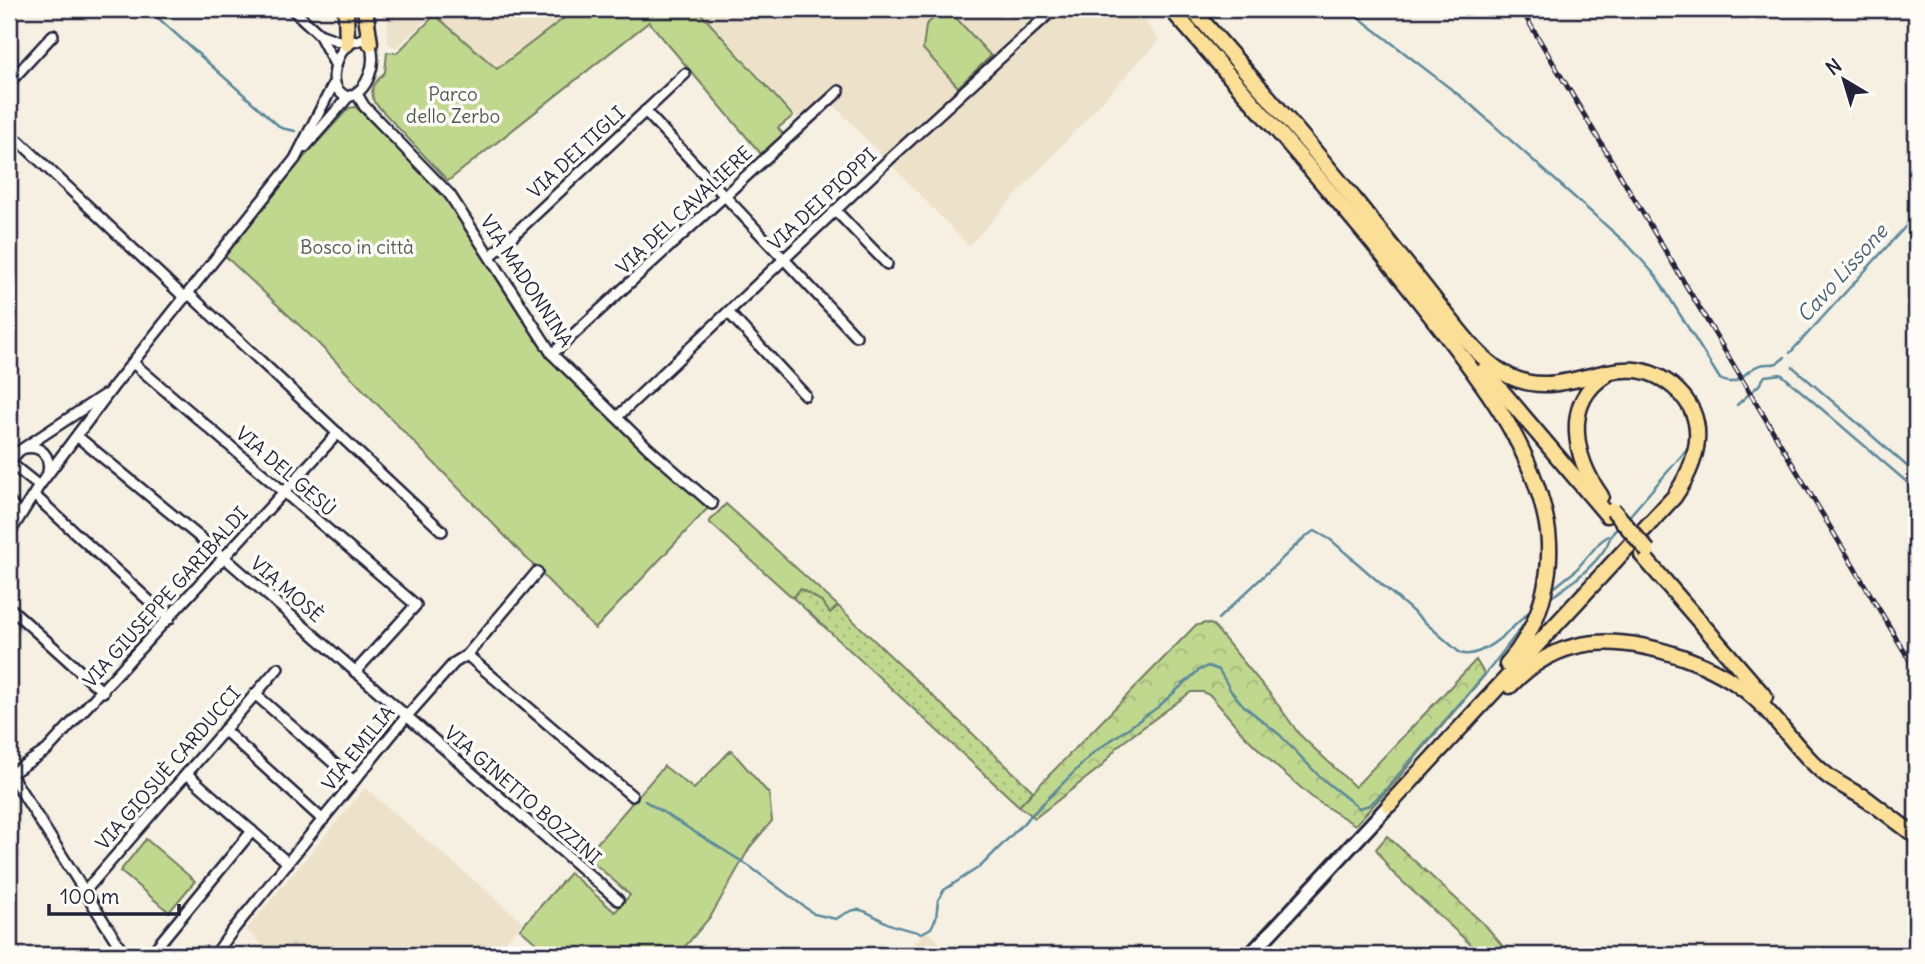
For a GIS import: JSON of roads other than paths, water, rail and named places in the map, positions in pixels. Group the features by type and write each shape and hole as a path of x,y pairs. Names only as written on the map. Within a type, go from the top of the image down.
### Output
{"highway":[{"path":"346,9 347,44"},
{"path":"365,9 370,43"},
{"path":"1171,9 1475,348 1509,375 1530,383 1549,384 1572,382 1631,368 1659,377 1681,393 1695,419 1697,447 1694,463 1686,480 1659,513 1388,806"},
{"path":"1192,9 1514,408 1645,553 1665,582 1791,728 1842,779 1916,836"},
{"path":"1397,263 1482,382 1520,445 1542,503 1549,549 1549,565 1540,606 1517,653 1451,727 1413,778"},
{"path":"1610,513 1589,478 1579,453 1576,436 1583,398 1597,381 1618,369"},
{"path":"1413,778 1450,750 1531,667 1565,649 1585,643 1618,641 1680,657 1733,681 1765,708 1829,776 1870,802"}],"main road":[{"path":"1250,955 1388,806"}],"street":[{"path":"292,9 319,34 336,66"},
{"name":"VIA DEI PIOPPI","path":"617,417 1054,9"},
{"path":"319,34 347,44"},
{"path":"9,83 53,35"},
{"path":"11,531 39,486 113,387 295,159 369,74 372,59 370,43 360,39 347,44 341,52 334,83 295,159"},
{"name":"VIA DEI TIGLI","path":"491,256 685,74"},
{"name":"VIA MADONNINA","path":"334,83 340,94 353,95 450,195 552,354 712,504"},
{"name":"VIA DEL CAVALIERE","path":"552,354 839,91"},
{"path":"646,111 856,336"},
{"path":"9,136 20,142 442,531"},
{"path":"836,211 887,264"},
{"path":"728,312 805,395"},
{"name":"VIA DEL GESÙ","path":"133,363 416,605 355,673"},
{"path":"39,486 9,462 24,448 95,402 113,387"},
{"name":"VIA GIUSEPPE GARIBALDI","path":"9,774 47,750 103,692 338,433"},
{"name":"VIA MOSÈ","path":"78,437 225,558 406,718"},
{"path":"24,448 33,447 43,452 49,462 48,474"},
{"path":"9,501 23,501 34,495"},
{"path":"34,495 169,619"},
{"path":"9,501 17,514 11,531"},
{"name":"VIA EMILIA","path":"215,955 406,718 454,663 467,655 537,572"},
{"path":"9,607 103,692"},
{"path":"467,655 632,796"},
{"name":"VIA GIOSUÈ CARDUCCI","path":"85,891 278,668"},
{"path":"256,694 354,781"},
{"name":"VIA GINETTO BOZZINI","path":"406,718 618,900"},
{"path":"224,730 323,820"},
{"path":"9,774 125,955"},
{"path":"187,774 288,863"},
{"path":"150,955 252,831"},
{"path":"9,946 14,955"}],"waterway":[{"path":"148,9 281,128 295,131"},
{"path":"1348,9 1469,103 1629,246 1656,276 1720,379 1732,382 1755,367 1775,364 1785,357"},
{"name":"Cavo Lissone","path":"1790,353 1916,215"},
{"path":"1793,367 1916,474"},
{"path":"1737,405 1765,376 1781,374 1916,490"},
{"path":"1626,520 1689,447"},
{"path":"1553,596 1593,564 1618,527"},
{"path":"1218,619 1306,536 1315,531 1331,540 1460,653 1469,654 1488,647 1530,611"},
{"path":"1550,591 1575,571 1608,536"},
{"path":"645,801 749,866 814,914 836,919 850,911 861,910 894,926 922,933 931,928 936,918 938,900 944,890 981,866 1093,753 1158,707 1199,670 1208,666 1219,670 1231,691 1244,706 1280,735 1320,777 1359,808 1370,805 1385,790 1492,666 1524,624"}],"railway":[{"path":"1521,9 1916,671"}],"park label":[{"name":"Parco dello Zerbo","path":"453,105"},
{"name":"Bosco in città","path":"357,247"}]}
